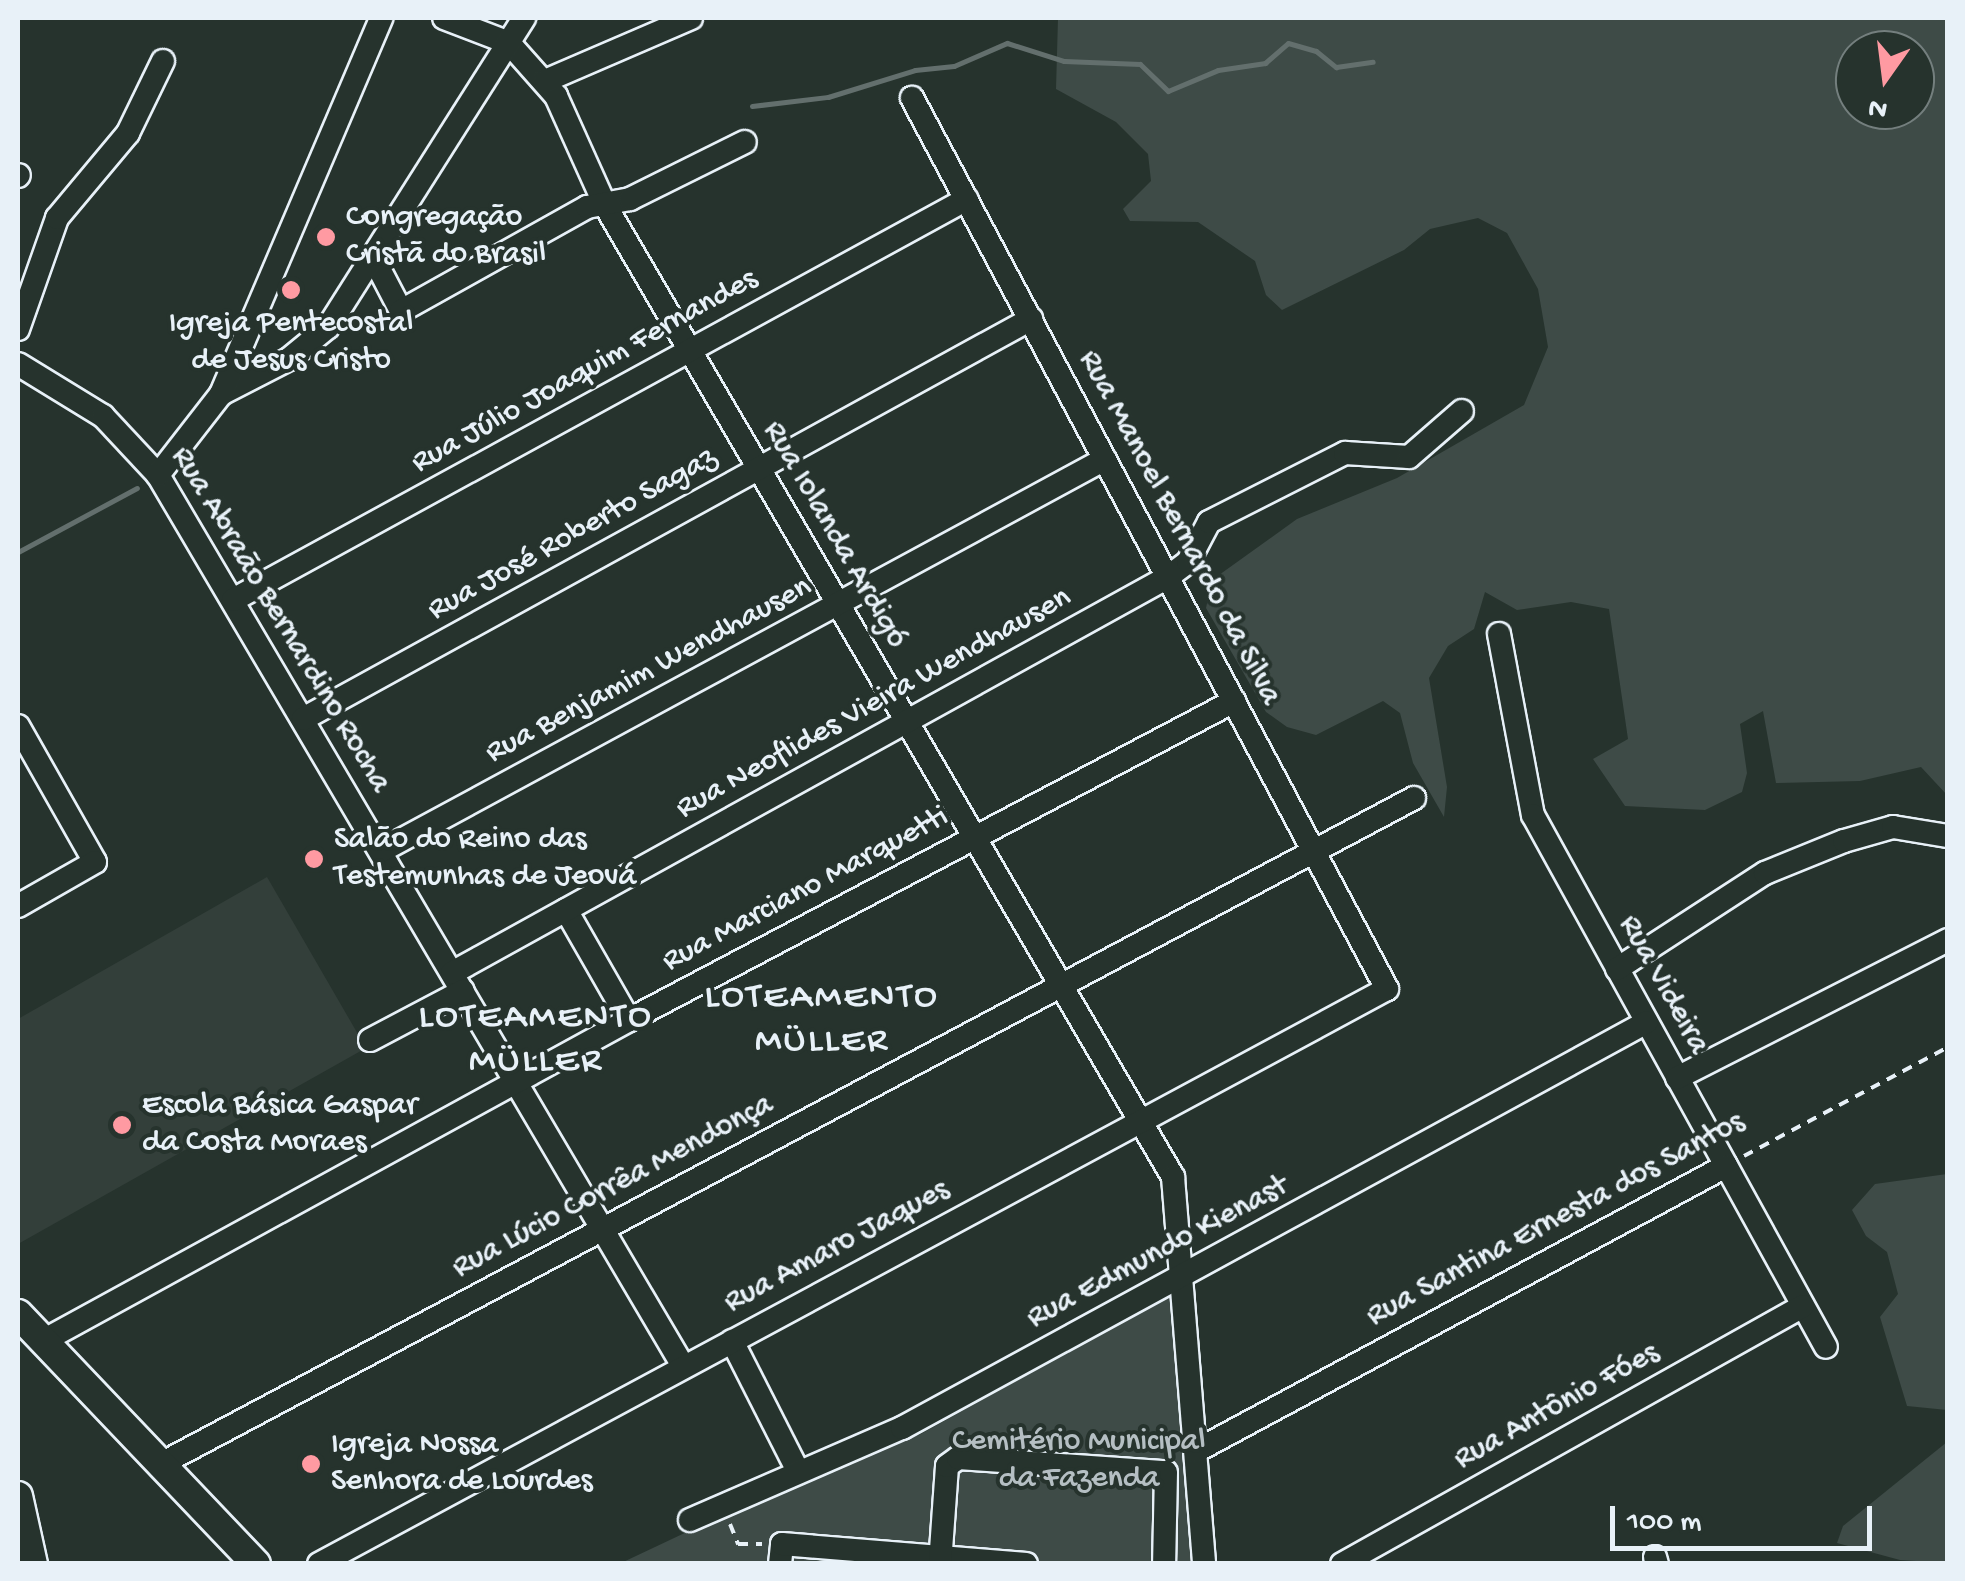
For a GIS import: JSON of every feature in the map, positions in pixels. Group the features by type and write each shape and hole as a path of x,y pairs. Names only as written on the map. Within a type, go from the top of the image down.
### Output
{"main road":[{"path":"26,1327 256,1564"},
{"path":"19,1514 33,1564"}],"street":[{"path":"158,475 221,394 381,18"},
{"name":"Rua Iolanda Ardigó","path":"444,18 509,43 545,80 605,204 690,354 904,726 1178,1187 1204,1564"},
{"path":"221,394 308,347 375,261 524,18"},
{"path":"545,80 691,18"},
{"path":"18,329 56,218 128,132 164,61"},
{"name":"Rua Manoel Bernardo da Silva","path":"912,98 1387,989"},
{"path":"375,261 401,311 586,207 630,199 745,142"},
{"name":"Rua Júlio Joaquim Fernandes","path":"233,600 968,199"},
{"name":"Rua José Roberto Sagaz","path":"302,719 1031,319"},
{"name":"Rua Abraão Bernardino Rocha","path":"18,364 103,416 158,475 683,1366"},
{"path":"1168,577 1188,562 1209,522 1345,453 1409,457 1462,411"},
{"name":"Rua Benjamim Wendhausen","path":"381,851 1105,459"},
{"name":"Rua Neoflides Vieira Wendhausen","path":"370,1040 566,910 1168,577"},
{"name":"Rua Videira","path":"1499,634 1528,804 1826,1347"},
{"name":"Rua Marciano Marquetti","path":"26,1327 517,1084 628,1020 1234,701"},
{"path":"18,726 95,862 18,906"},
{"name":"Rua Lúcio Corrêa Mendonça","path":"160,1464 1414,798"},
{"path":"1618,969 1765,873 1844,840 1893,827 1948,836"},
{"path":"566,910 628,1020"},
{"path":"1678,1078 1948,940"},
{"name":"Rua Amaro Jaques","path":"320,1564 1387,989"},
{"name":"Rua Edmundo Kienast","path":"690,1520 902,1428 1185,1278 1647,1022"},
{"name":"Rua Santina Ernesta dos Santos","path":"1196,1452 1726,1166"},
{"name":"Rua Antônio Fóes","path":"1342,1564 1804,1306"},
{"path":"732,1341 798,1471"},
{"path":"941,1560 947,1466 958,1458 1166,1472 1164,1564"},
{"path":"781,1554 1026,1564"}],"path":[{"name":"Rua Santina Ernesta dos Santos","path":"1726,1166 1948,1047"},
{"path":"726,1514 738,1544 781,1554"}],"shaded area":[{"name":"Escola Básica Gaspar da Costa Moraes","path":"267,877 366,1048 18,1244 18,1019"}],"green space":[{"path":"1058,18 1947,18 1947,795 1921,767 1860,781 1776,783 1763,711 1740,724 1747,773 1742,792 1705,810 1625,806 1593,759 1628,739 1609,609 1571,602 1517,610 1485,592 1474,629 1448,646 1429,678 1447,787 1444,817 1413,763 1400,713 1383,701 1316,735 1287,727 1266,712 1206,608 1212,580 1297,519 1397,478 1524,405 1548,347 1538,289 1507,233 1478,218 1430,229 1404,250 1282,310 1266,295 1255,261 1198,222 1130,221 1123,209 1151,181 1148,154 1116,122 1056,89"},
{"path":"1948,1174 1947,1410 1907,1406 1880,1317 1898,1294 1887,1252 1866,1236 1852,1210 1875,1184"},
{"name":"Cemitério Municipal da Fazenda","path":"1167,1297 1173,1304 1191,1563 619,1564 780,1488 919,1435"},
{"path":"1947,1442 1947,1563 1900,1560 1837,1543 1843,1526"}],"waterway":[{"path":"752,106 828,97 915,70 954,66 1007,43 1064,61 1140,64 1168,91 1218,70 1265,63 1288,43 1316,51 1336,67 1373,62"},
{"path":"18,552 137,488"}],"place":[{"name":"Congregação Cristã do Brasil","path":"326,237"},
{"name":"Igreja Pentecostal de Jesus Cristo","path":"291,290"},
{"name":"Salão do Reino das Testemunhas de Jeová","path":"314,859"},
{"name":"Escola Básica Gaspar da Costa Moraes","path":"122,1125"},
{"name":"Igreja Nossa Senhora de Lourdes","path":"311,1464"}],"district":[{"name":"LOTEAMENTO MÜLLER","path":"822,1021"},
{"name":"LOTEAMENTO MÜLLER","path":"536,1041"}]}
